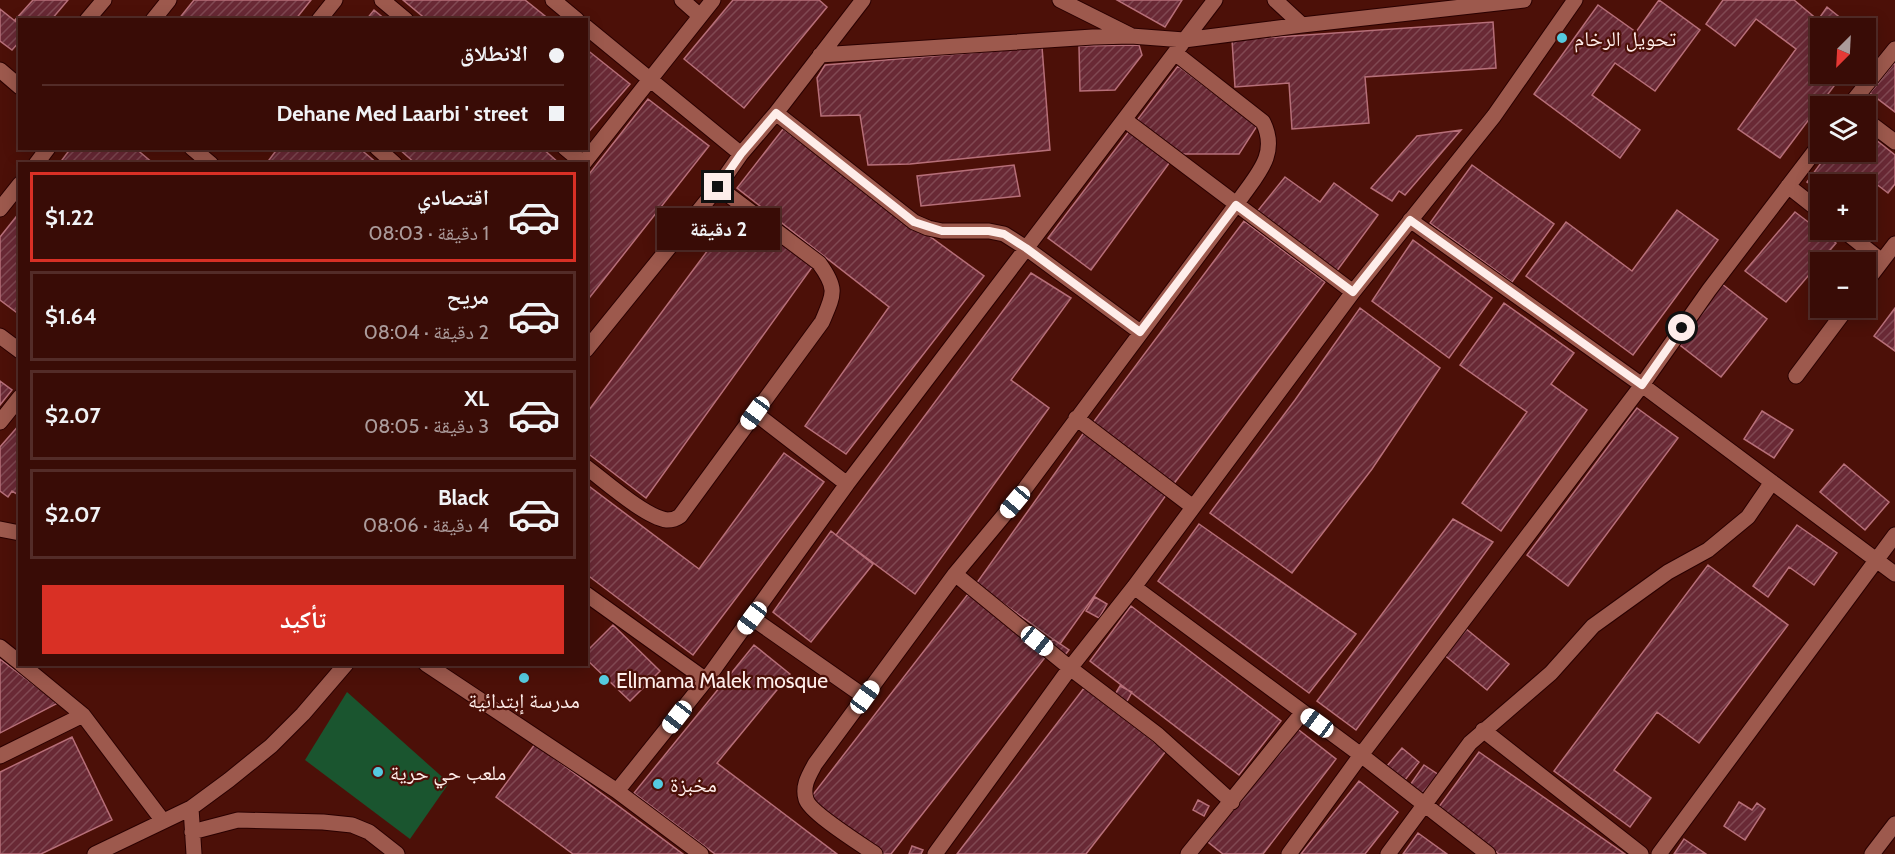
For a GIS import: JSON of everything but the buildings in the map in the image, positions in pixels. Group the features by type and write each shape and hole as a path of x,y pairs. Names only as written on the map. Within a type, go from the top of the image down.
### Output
{"street":[{"path":"89,18 104,0"},
{"path":"155,18 169,0"},
{"path":"322,18 335,0"},
{"path":"382,0 404,18"},
{"path":"553,0 575,18"},
{"path":"682,0 700,16"},
{"path":"584,162 713,0"},
{"path":"588,349 718,187 741,154 776,113 863,0"},
{"path":"1060,0 1131,36"},
{"path":"617,791 706,680 847,484 1215,0"},
{"path":"1275,0 1302,25"},
{"path":"819,55 1131,36 1184,40 1477,2 1524,0"},
{"path":"935,854 1070,668 1134,587 1353,292 1494,116 1575,0"},
{"path":"588,29 741,154"},
{"path":"1857,96 1895,49"},
{"path":"875,854 807,803 805,791 807,779 815,764 955,574 1015,502 1236,205 1263,165 1270,150 1269,133 1263,122 1175,53"},
{"path":"0,70 18,85"},
{"path":"776,113 914,222 942,231 989,231 1004,234 1140,332"},
{"path":"1125,120 1353,292"},
{"path":"1876,128 1895,142"},
{"path":"195,150 210,159"},
{"path":"379,150 393,162"},
{"path":"567,150 582,162"},
{"path":"1289,854 1361,755 1642,385 1709,290 1810,157"},
{"path":"0,209 18,186"},
{"path":"1788,186 1810,203"},
{"path":"588,468 652,515 665,520 674,520 680,516 822,322 833,296 831,279 819,262 718,187"},
{"path":"1410,220 1642,385 1895,574"},
{"path":"1856,240 1882,261"},
{"path":"1876,269 1895,244"},
{"path":"1796,376 1840,318"},
{"path":"0,336 18,350"},
{"path":"0,422 18,400"},
{"path":"755,413 847,484"},
{"path":"1076,418 1193,507"},
{"path":"1388,854 1470,743 1483,730 1551,673 1593,626 1668,572 1708,550 1748,517 1772,482"},
{"path":"0,529 18,533"},
{"path":"1659,854 1895,535"},
{"path":"955,574 1070,668 1158,735 1232,802"},
{"path":"1134,587 1361,755 1488,854"},
{"path":"588,595 706,680"},
{"path":"752,618 865,697"},
{"path":"0,647 18,662"},
{"path":"22,666 83,715 163,821"},
{"path":"95,854 191,808 271,746 303,714 344,666"},
{"path":"429,666 617,791 701,854"},
{"path":"1188,854 1303,712"},
{"path":"0,756 83,715"},
{"path":"1483,730 1641,854"},
{"path":"191,808 194,854"},
{"path":"192,832 238,820 352,825 369,832 397,854"},
{"path":"1872,854 1895,824"}],"green space":[{"name":"ملعب حي حرية","path":"347,692 449,783 410,839 305,760"}],"place":[{"name":"تحويل الرخام","path":"1562,38"},
{"name":"مدرسة إبتدائية","path":"524,678"},
{"name":"ElImama Malek mosque","path":"604,680"},
{"name":"ملعب حي حرية","path":"378,772"},
{"name":"مخبزة","path":"658,784"}],"route":[{"path":"718,187 741,154 776,113 914,222 942,231 989,231 1004,234 1140,332 1236,205 1353,292 1410,220 1642,385 1682,328"}]}
